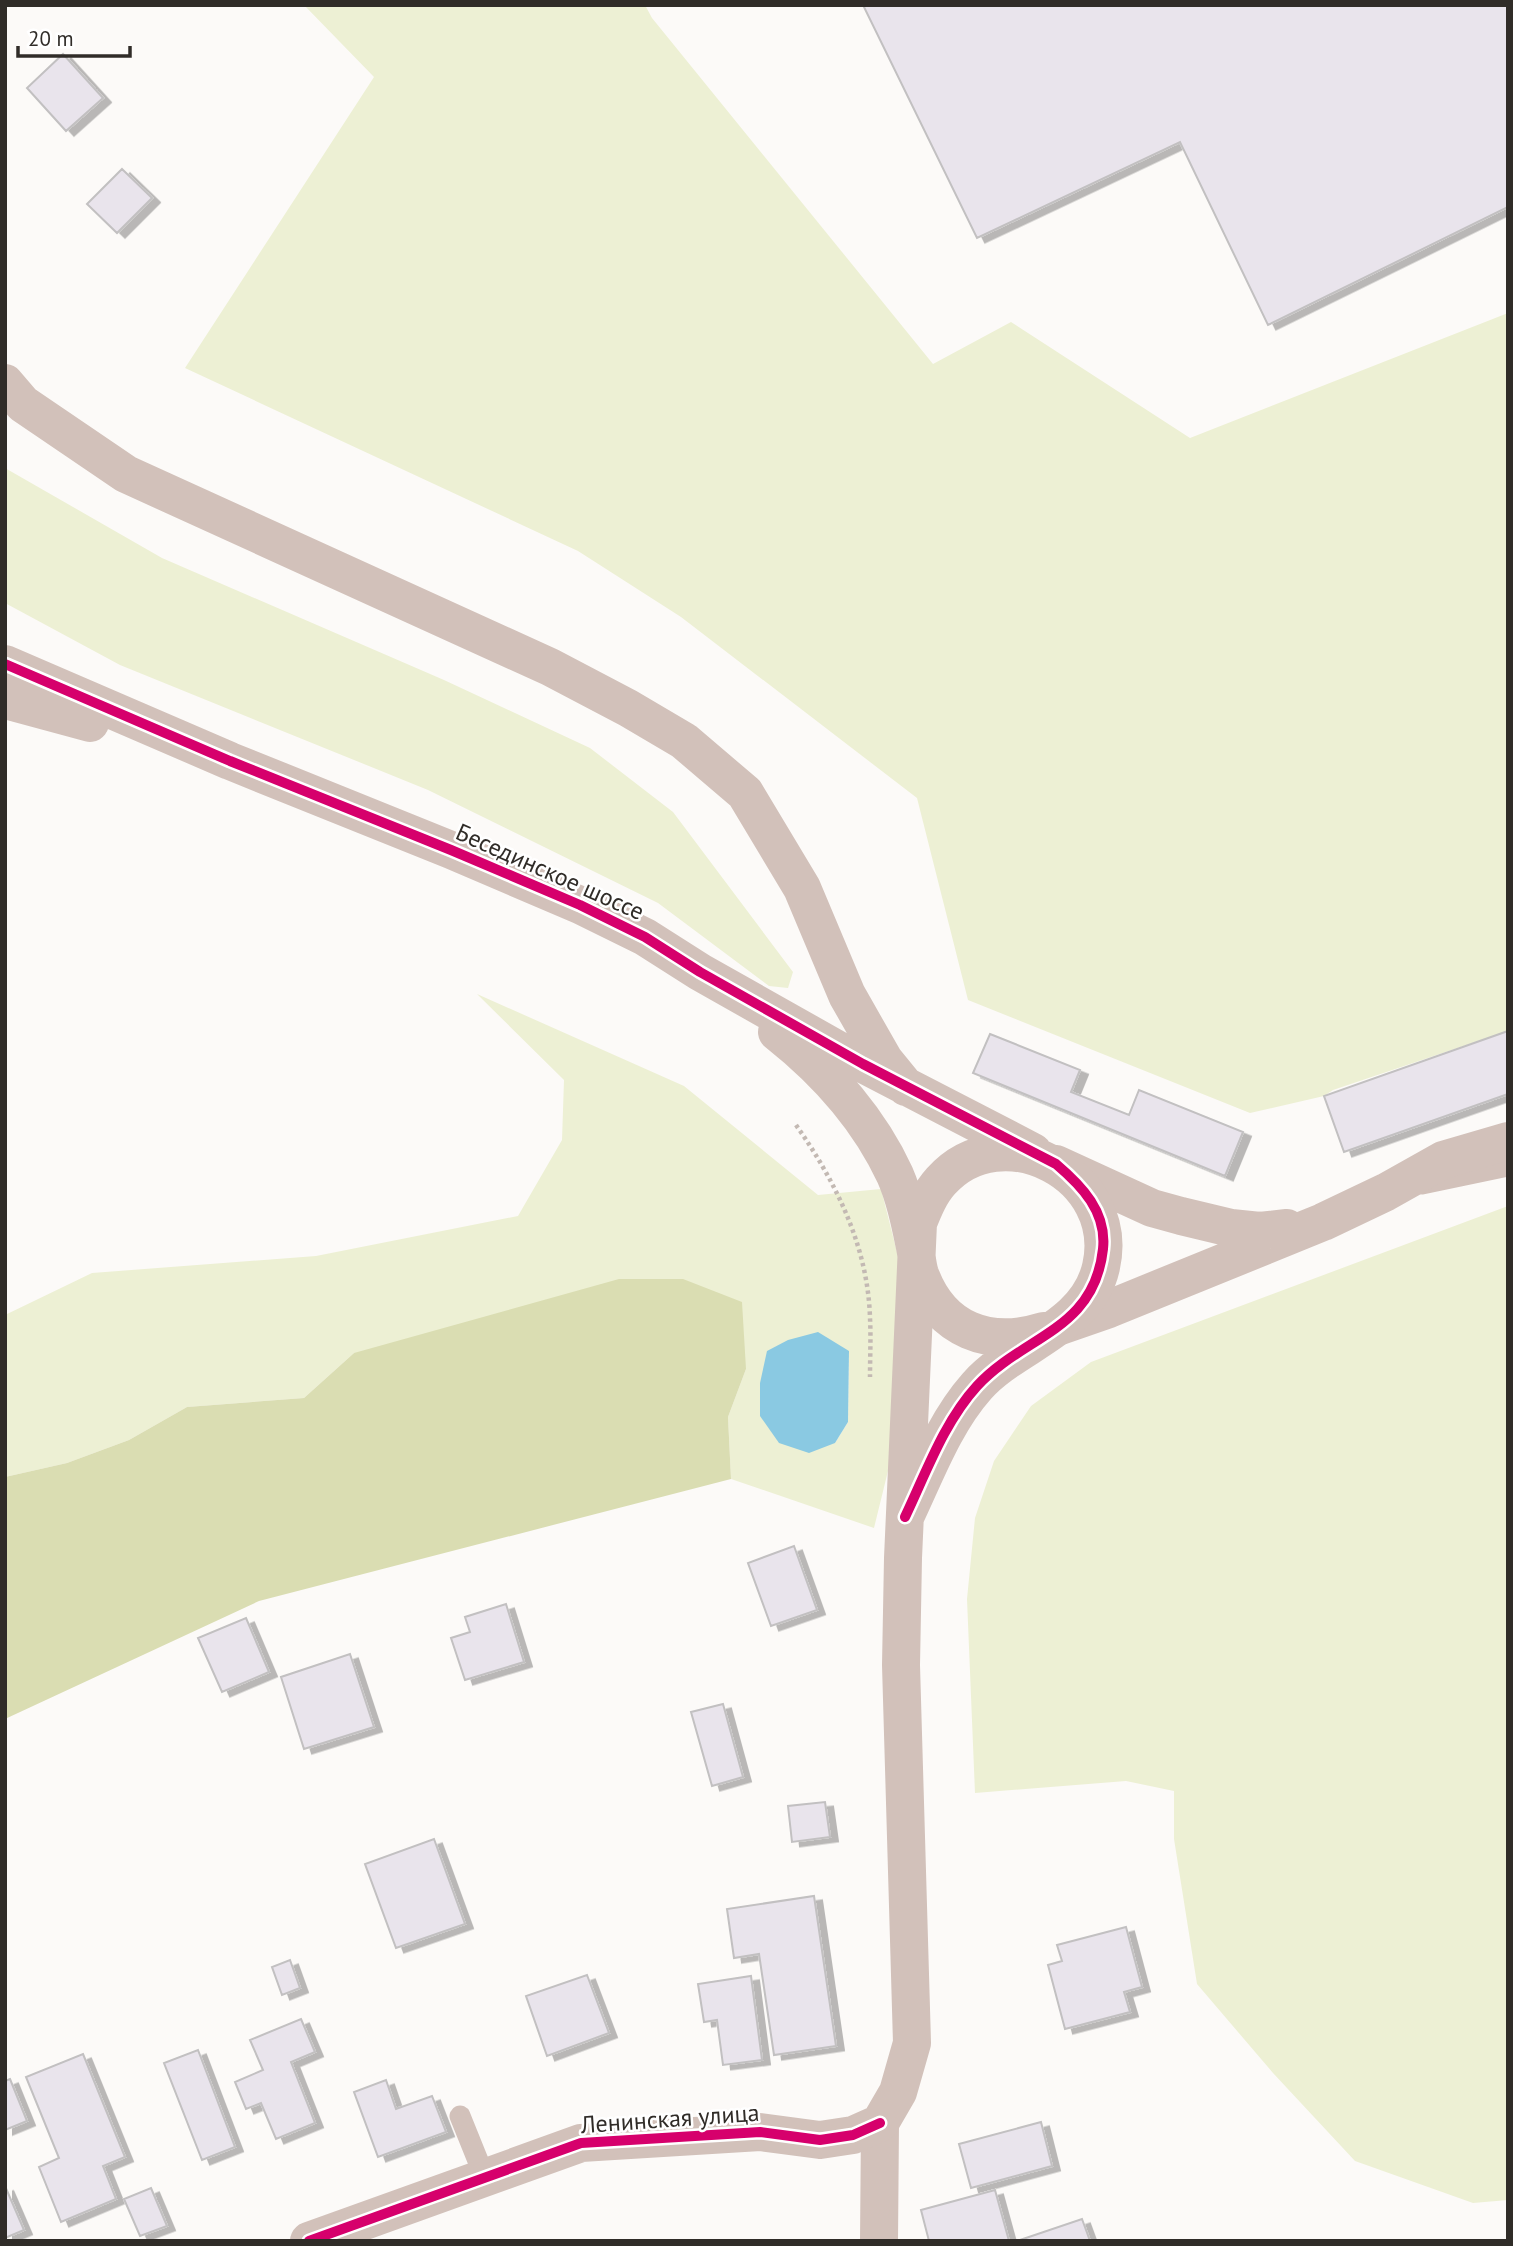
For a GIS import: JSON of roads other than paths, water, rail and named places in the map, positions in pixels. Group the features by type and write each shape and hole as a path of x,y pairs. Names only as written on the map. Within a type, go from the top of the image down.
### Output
{"street":[{"path":"5,383 23,404 125,474 550,667 684,741 746,793 802,888 847,995 884,1060 906,1087"},
{"name":"Бесединское шоссе","path":"5,664 230,761 580,905 645,937 700,972 906,1087 1056,1164"},
{"path":"5,700 230,761"},
{"name":"Бесединское шоссе","path":"700,972 790,1043 853,1108 895,1177 903,1197 915,1247"},
{"path":"915,1247 919,1271 929,1294 944,1314 964,1329 988,1337 1010,1339 1109,1309 1323,1222 1386,1192 1443,1160 1508,1141"},
{"path":"879,2241 880,2123 898,2092 912,2043 901,1665 915,1247 918,1223 927,1199 942,1180 961,1165 984,1155 1009,1152 1056,1164 1152,1208 1231,1228 1260,1231 1323,1222"},
{"path":"905,1517 946,1431 976,1387 990,1373 1060,1326 1093,1290 1101,1268 1104,1244 1100,1220 1091,1198 1056,1164"},
{"name":"Ленинская улица","path":"309,2241 581,2143 760,2132 820,2140 853,2135 880,2123"}],"lane":[{"path":"1386,1192 1508,1166"},
{"path":"460,2116 485,2178"}],"water":[{"path":"818,1332 849,1351 848,1422 835,1443 809,1453 779,1443 760,1416 760,1383 767,1351 788,1340"}]}
